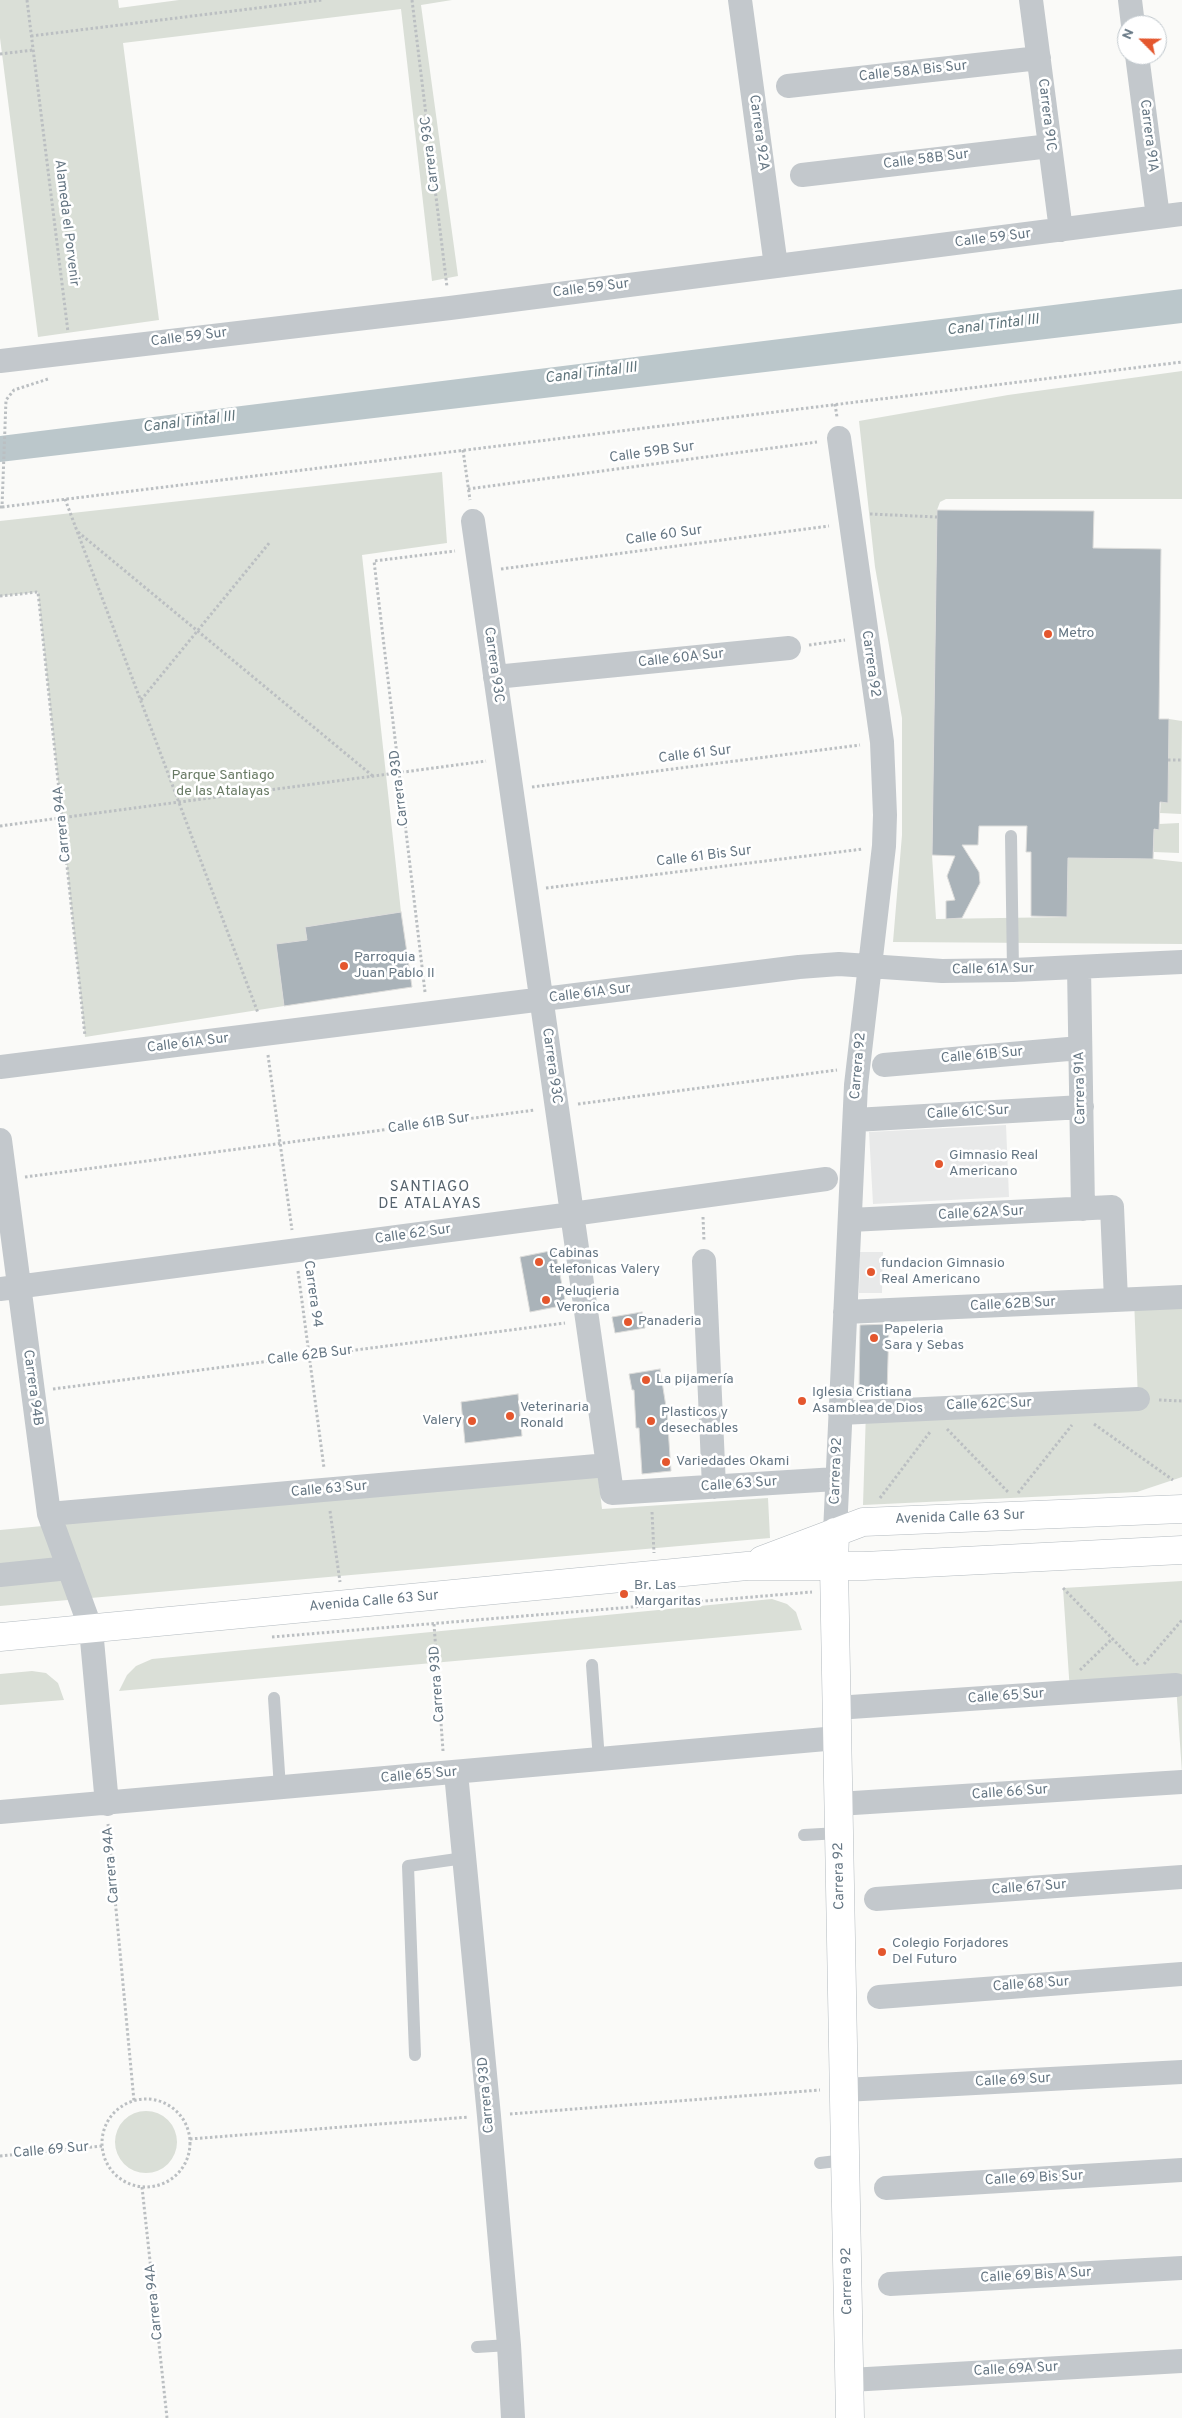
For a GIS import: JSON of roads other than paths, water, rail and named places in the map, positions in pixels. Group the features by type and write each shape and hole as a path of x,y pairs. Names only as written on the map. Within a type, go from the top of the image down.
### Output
{"main road":[{"path":"1118,1511 1178,1486"},
{"name":"Avenida Calle 63 Sur","path":"747,1566 863,1522 1182,1509"},
{"name":"Carrera 92","path":"835,1532 836,1708 844,2090 833,2162 850,2380 850,2418"},
{"name":"Avenida Calle 63 Sur","path":"0,1637 747,1566 834,1566 1182,1550"}],"street":[{"name":"Carrera 92A","path":"740,0 776,266"},
{"name":"Carrera 91C","path":"1031,0 1061,230"},
{"path":"1130,0 1132,15"},
{"name":"Calle 58A Bis Sur","path":"788,86 1039,58"},
{"name":"Carrera 91A","path":"1138,65 1158,217"},
{"name":"Calle 58B Sur","path":"802,175 1050,146"},
{"name":"Calle 59 Sur","path":"0,361 450,308 1182,214"},
{"name":"Carrera 92","path":"835,1532 836,1479 858,1067 884,846 885,790 882,742 839,438"},
{"name":"Carrera 93C","path":"473,521 612,1493"},
{"name":"Calle 60A Sur","path":"495,677 789,648"},
{"name":"Calle 61A Sur","path":"0,1067 800,967 870,964 942,971 1013,970 1182,962"},
{"name":"Carrera 91A","path":"1079,967 1083,1209"},
{"name":"Calle 61B Sur","path":"884,1065 1080,1048"},
{"name":"Calle 61C Sur","path":"855,1120 1082,1107"},
{"name":"Carrera 94B","path":"0,1140 5,1179 10,1288 33,1391 49,1514 91,1629"},
{"name":"Calle 62 Sur","path":"10,1288 826,1179"},
{"name":"Calle 62A Sur","path":"850,1220 1112,1208 1116,1300"},
{"path":"704,1261 714,1487"},
{"name":"Calle 62B Sur","path":"845,1312 1182,1297"},
{"name":"Calle 62C Sur","path":"840,1413 1138,1399"},
{"name":"Calle 63 Sur","path":"49,1514 608,1465"},
{"name":"Calle 63 Sur","path":"612,1493 836,1479"},
{"path":"0,1575 69,1568"},
{"path":"91,1629 107,1804"},
{"name":"Calle 65 Sur","path":"836,1708 1176,1685"},
{"name":"Calle 65 Sur","path":"0,1812 837,1738"},
{"name":"Carrera 93D","path":"450,1773 464,1858 509,2345 513,2418"},
{"name":"Calle 66 Sur","path":"838,1804 1182,1782"},
{"name":"Calle 67 Sur","path":"876,1899 1182,1877"},
{"name":"Calle 68 Sur","path":"879,1997 1182,1974"},
{"name":"Calle 69 Sur","path":"844,2090 1182,2072"},
{"name":"Calle 69 Bis Sur","path":"886,2188 1182,2170"},
{"name":"Calle 69 Bis A Sur","path":"890,2284 1182,2268"},
{"name":"Calle 69A Sur","path":"850,2380 1182,2361"}],"lane":[{"path":"1011,836 1013,970"},
{"path":"592,1665 599,1760"},
{"path":"274,1698 280,1788"},
{"path":"804,1835 839,1834"},
{"path":"415,2055 408,1866 464,1858"},
{"path":"477,2347 509,2345"}],"water":[{"name":"Canal Tintal III","path":"1182,289 1182,323 0,462 0,436"}],"place":[{"name":"Metro","path":"1048,634"},
{"name":"Parroquia Juan Pablo II","path":"344,966"},
{"name":"Gimnasio Real Americano","path":"939,1164"},
{"name":"Cabinas telefonicas Valery","path":"539,1262"},
{"name":"fundacion Gimnasio Real Americano","path":"871,1272"},
{"name":"Peluqieria Veronica","path":"546,1300"},
{"name":"Panaderia","path":"628,1322"},
{"name":"Papeleria Sara y Sebas","path":"874,1338"},
{"name":"La pijamería","path":"646,1380"},
{"name":"Iglesia Cristiana Asamblea de Dios","path":"802,1401"},
{"name":"Veterinaria Ronald","path":"510,1416"},
{"name":"Valery","path":"472,1421"},
{"name":"Plasticos y desechables","path":"651,1421"},
{"name":"Variedades Okami","path":"666,1462"},
{"name":"Br. Las Margaritas","path":"624,1594"},
{"name":"Colegio Forjadores Del Futuro","path":"882,1952"}],"district":[{"name":"SANTIAGO DE ATALAYAS","path":"430,1196"}],"park label":[{"name":"Parque Santiago de las Atalayas","path":"223,784"}]}
